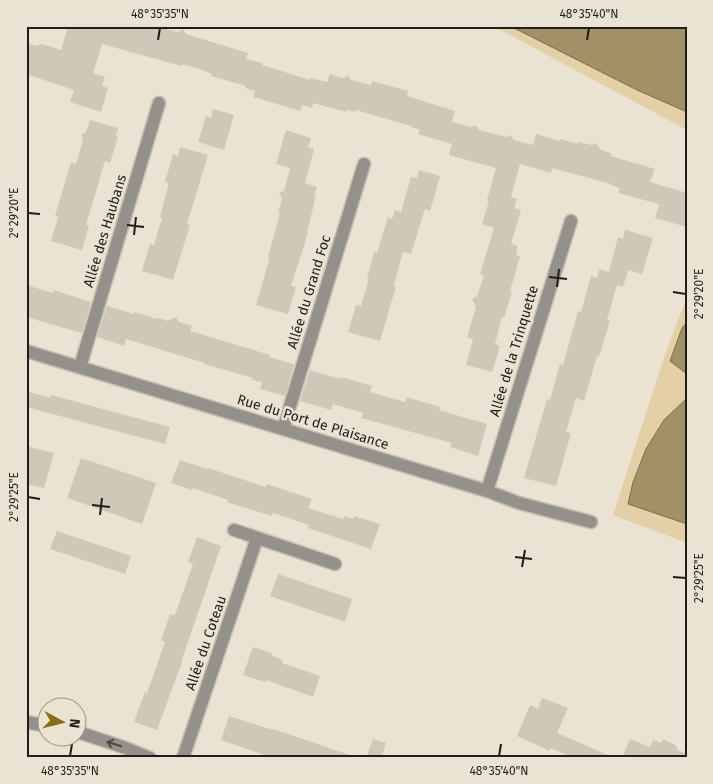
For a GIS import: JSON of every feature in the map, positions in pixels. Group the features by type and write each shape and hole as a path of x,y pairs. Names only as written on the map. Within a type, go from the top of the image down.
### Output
{"street":[{"name":"Allée des Haubans","path":"80,367 159,103"},
{"name":"Allée du Grand Foc","path":"283,429 364,164"},
{"name":"Allée de la Trinquette","path":"487,491 571,221"},
{"name":"Rue du Port de Plaisance","path":"26,351 519,502 591,522"},
{"path":"234,530 335,564"},
{"name":"Allée du Coteau","path":"183,758 257,538"},
{"path":"88,735 150,758"}],"shaded area":[{"path":"493,26 687,26 687,130"},
{"path":"510,26 687,26 687,112 637,90"},
{"path":"687,297 687,543 613,515 664,357"},
{"path":"687,322 687,374 670,361 682,328"},
{"path":"687,398 687,524 628,504 633,482 646,449 664,420"}],"building":[{"path":"68,26 157,26 178,32 183,29 186,34 248,53 246,59 310,80 310,78 327,82 330,74 343,78 348,75 351,80 371,85 372,81 408,91 407,96 455,111 452,122 471,127 476,125 479,130 506,137 511,135 514,140 533,145 536,134 578,144 578,142 592,145 596,143 601,150 611,153 611,156 655,169 650,182 687,193 687,227 655,218 659,204 618,193 620,188 611,184 552,168 551,173 520,164 511,197 517,199 514,208 521,210 511,244 518,246 516,255 520,256 510,291 512,292 504,318 502,317 495,344 500,346 492,372 466,365 473,339 467,338 476,307 472,299 477,296 484,275 480,274 494,228 482,224 496,168 449,155 452,144 418,134 420,130 411,126 356,110 355,112 347,110 346,112 313,103 312,108 302,105 300,111 253,97 255,91 245,88 246,86 211,76 212,74 199,69 182,64 181,66 102,44 93,73 105,77 102,86 108,88 101,112 70,102 74,90 26,74 26,43 36,46 42,44 61,50"},
{"path":"213,109 234,115 224,150 198,142 206,116 211,118"},
{"path":"90,120 118,128 116,136 118,137 110,163 105,161 86,225 89,226 82,250 51,241 58,217 55,216 71,162 76,164 83,140 81,135 86,132"},
{"path":"286,130 311,138 308,147 314,149 305,183 317,187 308,233 291,286 296,287 288,314 256,305 280,213 278,212 282,199 279,193 284,191 290,168 276,164"},
{"path":"180,147 208,155 187,224 190,225 173,280 142,271 150,244 154,245 162,218 160,217 169,183 165,182 173,154 178,156"},
{"path":"419,170 440,176 430,211 425,209 411,254 403,252 394,285 396,286 380,341 348,332 356,305 361,306 374,252 377,253 388,217 392,219 395,210 401,212 411,177 417,178"},
{"path":"625,230 653,238 642,274 628,270 623,287 617,285 607,320 610,321 599,357 597,356 584,401 576,398 566,432 571,433 556,486 524,478 547,399 550,400 560,364 563,365 578,311 581,312 591,276 597,278 599,269 609,272 618,237 623,239"},
{"path":"26,285 53,293 54,290 91,302 82,333 26,317"},
{"path":"107,306 168,321 176,317 179,322 192,326 190,331 270,355 269,357 293,364 285,396 260,389 262,382 252,380 253,378 126,339 124,346 97,337"},
{"path":"310,370 372,386 370,392 405,402 407,397 440,407 439,410 487,424 478,456 450,447 452,443 361,418 363,413 333,404 331,410 300,401"},
{"path":"26,391 50,398 51,395 170,427 165,444 26,407"},
{"path":"26,446 54,453 44,488 26,484"},
{"path":"81,458 156,483 142,524 67,498"},
{"path":"180,460 266,487 267,484 312,499 308,508 343,519 344,516 353,519 354,516 380,524 371,549 308,528 309,525 273,513 272,516 227,502 228,500 193,488 192,490 171,483"},
{"path":"57,531 131,556 125,574 50,549"},
{"path":"197,537 221,546 157,730 134,722 145,692 147,693 165,642 161,640 170,614 175,615 193,564 188,562"},
{"path":"278,574 352,599 345,622 270,596"},
{"path":"253,647 272,653 271,655 283,660 282,663 320,676 313,697 266,680 265,682 243,675"},
{"path":"542,698 568,708 557,733 615,758 573,758 551,748 550,751 517,736 530,705 538,709"},
{"path":"229,716 350,755 349,758 273,758 221,740"},
{"path":"373,739 386,743 381,758 366,758"},
{"path":"630,739 650,747 653,740 661,743 663,739 677,746 676,749 687,754 687,758 622,758"}]}
